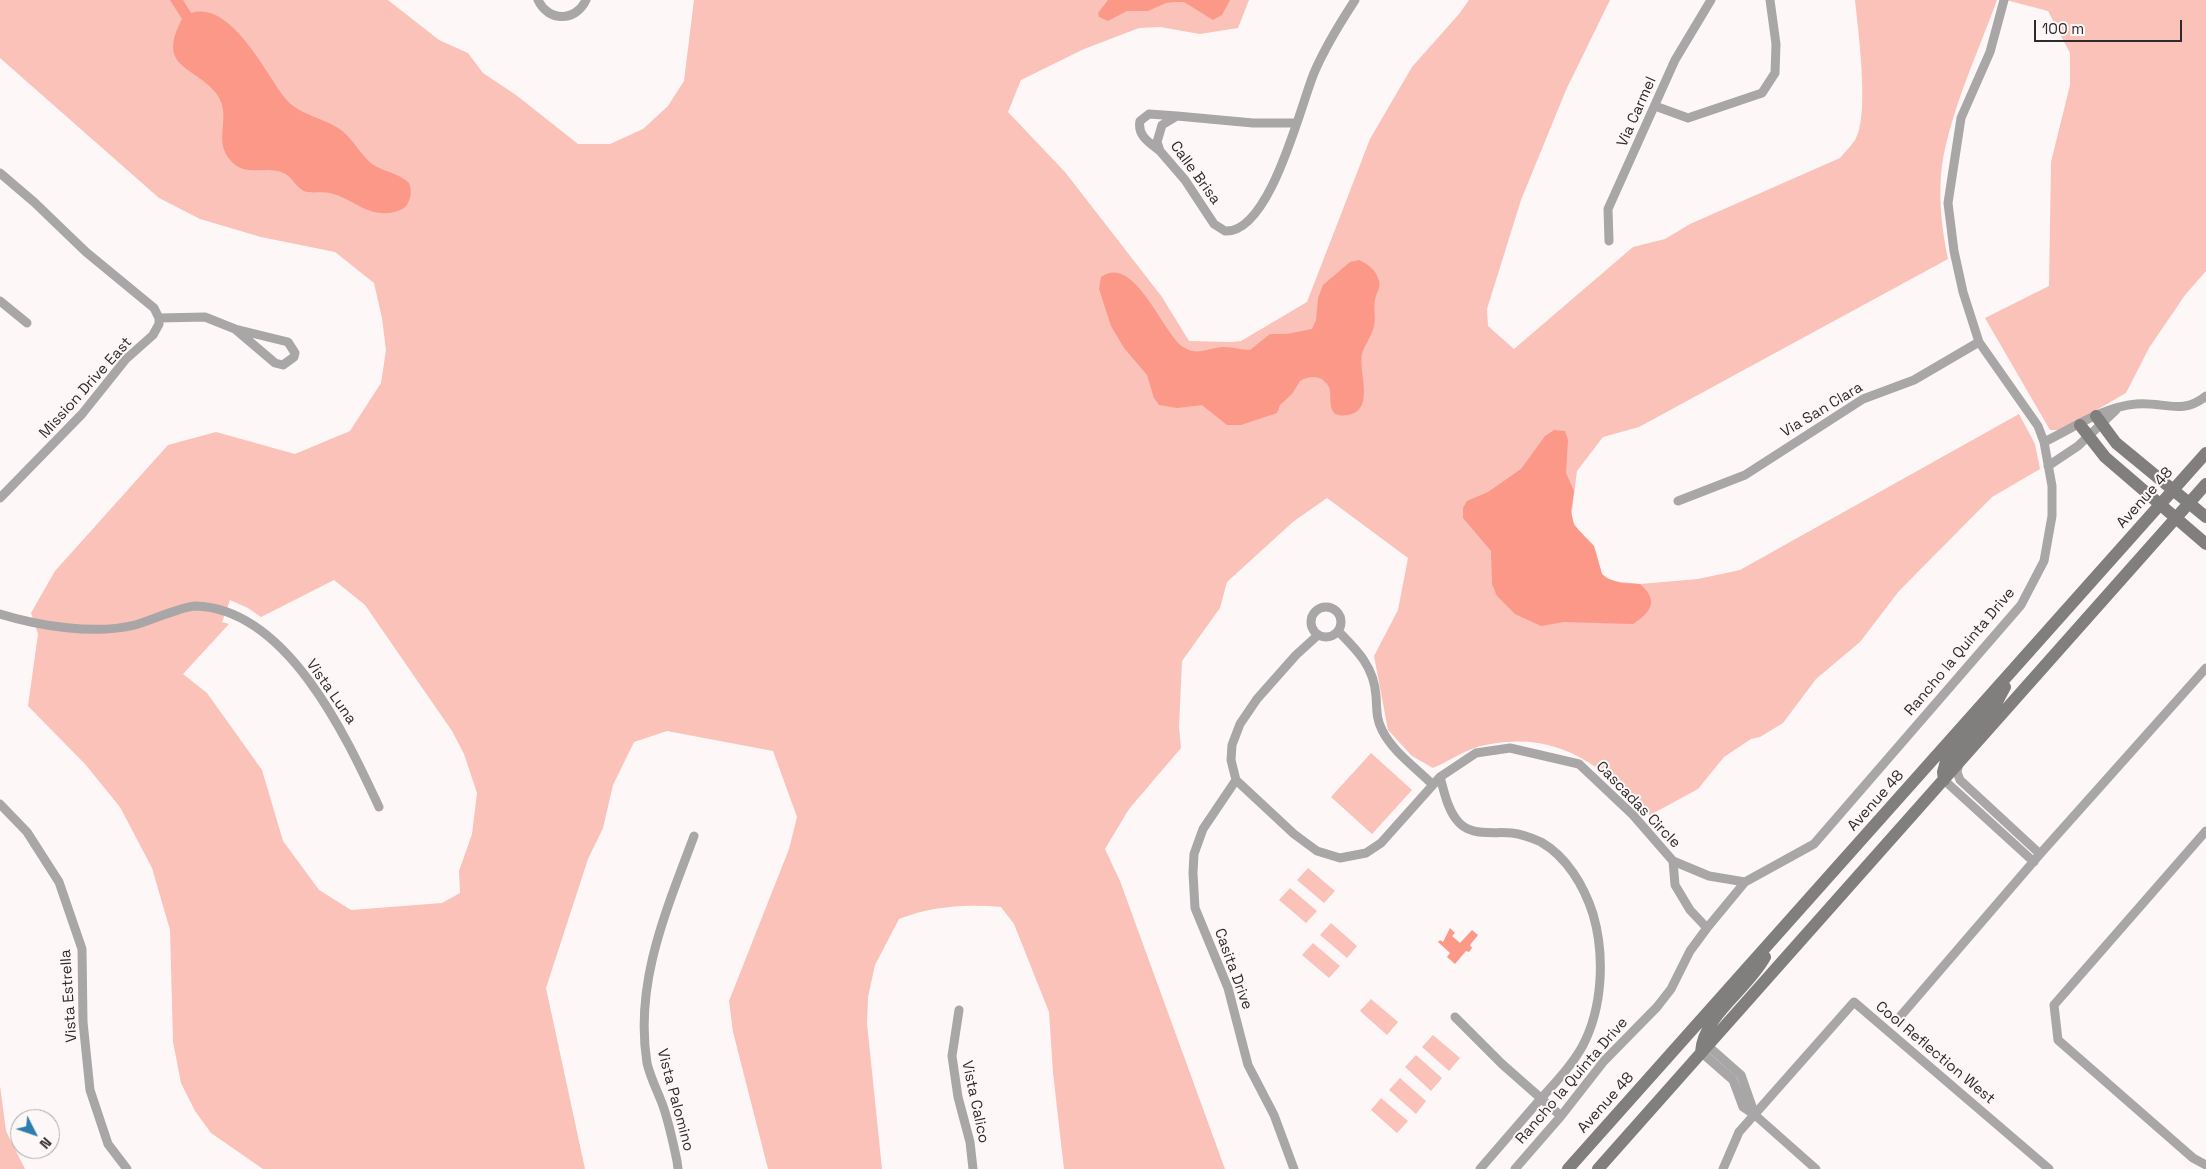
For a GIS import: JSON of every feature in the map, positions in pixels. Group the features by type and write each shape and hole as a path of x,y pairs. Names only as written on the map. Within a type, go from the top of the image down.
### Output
{"main road":[{"path":"2099,420 2116,443 2206,517"},
{"path":"2080,425 2105,456 2160,506 2206,544"},
{"name":"Avenue 48","path":"1568,1169 2206,453"},
{"path":"1598,1169 1703,1048 2206,484"},
{"path":"1944,780 1942,772 1946,761 1997,702 2011,673"},
{"path":"1703,1048 1708,1027 1757,972 1774,939"},
{"path":"1660,1068 1681,1053 1703,1048"}],"street":[{"path":"538,0 547,12 560,17 575,14 586,0"},
{"name":"Calle Brisa","path":"1295,123 1253,123 1177,116 1162,125 1157,142 1160,151 1185,180 1214,224 1225,231 1232,232 1247,222 1261,205 1284,157 1314,71 1336,29 1355,0"},
{"name":"Via Carmel","path":"1609,241 1608,209 1675,60 1712,0"},
{"path":"1655,106 1688,118 1762,93 1775,73 1776,44 1770,0"},
{"name":"Rancho la Quinta Drive","path":"1515,1169 1561,1116 1604,1061 1671,989 1690,952 1745,882 1814,844 2021,605 2044,561 2052,516 2052,486 2044,442 2038,426 1978,342 1963,292 1956,260 1948,203 1961,118 1990,52 2004,0"},
{"path":"1160,151 1140,132 1140,121 1149,114 1177,116"},
{"path":"0,173 34,202 86,252 154,308 159,318 205,317 235,329 288,342 296,353 284,365 275,363 235,329"},
{"path":"0,301 27,323"},
{"name":"Mission Drive East","path":"0,498 82,414 126,359 153,335 157,329 159,318"},
{"name":"Via San Clara","path":"1678,501 1745,475 1863,399 1914,380 1978,342"},
{"path":"2044,442 2080,425 2099,420 2118,408 2137,403 2171,408 2197,404 2206,396"},
{"path":"2048,466 2089,437 2099,420"},
{"name":"Vista Luna","path":"0,614 31,624 83,629 133,626 195,606 237,615 267,635 307,677 346,737 379,807"},
{"path":"1322,608 1330,608 1339,614 1341,625 1338,631 1329,637 1318,635 1313,630 1312,619 1316,612 1322,608"},
{"path":"1338,631 1362,656 1371,671 1378,722 1382,731 1395,749 1432,784"},
{"path":"1236,780 1231,760 1232,745 1240,724 1267,687 1296,655 1318,635"},
{"name":"Cool Reflection West","path":"1898,1019 2037,858 2206,668"},
{"name":"Cascadas Circle","path":"1236,780 1294,834 1317,851 1340,858 1360,856 1374,848 1440,777 1476,753 1510,748 1579,764 1632,815 1673,861 1709,876 1745,882"},
{"path":"1959,763 1957,772 1960,780 2037,858"},
{"path":"1440,777 1450,809 1459,823 1478,833 1513,833 1528,836 1550,848 1576,877 1592,912 1600,952 1596,1008 1590,1030 1576,1057 1480,1169"},
{"name":"Casita Drive","path":"1236,780 1203,829 1194,854 1195,908 1228,988 1248,1065 1274,1115 1294,1169"},
{"path":"1944,780 2037,858"},
{"name":"Vista Estrella","path":"0,804 27,832 58,882 82,949 83,1022 90,1090 108,1144 127,1169"},
{"path":"2206,831 2054,1006 2058,1040 2193,1158 2206,1165"},
{"name":"Vista Palomino","path":"678,1169 678,1160 664,1108 648,1065 643,1025 647,980 655,941 694,836"},
{"path":"1673,861 1675,885 1690,910 1707,928"},
{"name":"Cool Reflection West","path":"1723,1169 1739,1132 1854,1002 2044,1167"},
{"name":"Vista Calico","path":"959,1010 952,1056 958,1097 970,1142 973,1169"},
{"path":"1455,1017 1502,1064 1561,1116"},
{"path":"1703,1048 1741,1075 1755,1115 1816,1169"}],"shaded area":[{"path":"0,0 388,0 439,40 468,53 483,73 516,95 578,144 610,144 643,129 668,106 684,81 694,0 1249,0 1238,28 1200,34 1160,27 1139,28 1084,49 1021,80 1008,112 1065,172 1162,297 1189,341 1231,342 1241,341 1307,302 1370,139 1412,67 1469,0 1610,0 1566,90 1521,200 1487,309 1488,326 1514,349 1633,247 1665,239 1690,224 1840,158 1855,140 1862,112 1862,72 1855,0 1997,0 1956,109 1944,154 1940,186 1943,228 1948,259 1639,427 1603,437 1577,471 1571,518 1580,533 1594,546 1602,574 1612,581 1640,584 1698,579 1740,570 2019,414 2035,444 2040,469 1992,497 1899,591 1860,642 1816,679 1783,723 1760,737 1751,739 1724,757 1698,789 1650,815 1596,767 1577,756 1557,748 1536,743 1512,742 1485,745 1465,752 1433,768 1412,756 1388,730 1374,656 1398,610 1408,558 1327,498 1294,521 1227,582 1220,608 1182,661 1179,727 1181,748 1129,809 1105,849 1120,881 1225,1169 1064,1169 1053,1073 1049,1012 1014,924 1001,907 975,906 949,907 924,911 899,919 875,965 868,997 867,1023 882,1169 768,1169 733,1032 729,1001 789,849 797,817 773,751 667,731 634,742 613,785 603,828 588,859 546,988 585,1169 263,1169 211,1133 195,1111 181,1083 173,1042 170,930 152,868 120,807 85,764 28,706 38,634 31,613 55,571 168,445 216,432 295,454 350,431 381,383 386,350 382,318 374,283 335,252 261,237 200,219 159,198 0,58","holes":["334,580 365,605 452,731 464,754 477,793 472,834 459,871 460,893 442,903 351,910 319,890 283,841 262,770 207,693 183,674 229,624 222,622 230,600 248,608 261,617"]},
{"path":"170,0 183,0 191,13 206,12 220,17 233,28 246,42 290,104 335,126 349,138 372,164 401,177 409,183 411,194 407,205 396,212 376,212 330,193 304,191 287,175 280,172 244,169 231,161 225,153 223,144 223,111 221,102 216,93 207,84 188,70 175,57 173,47 175,35 182,19"},
{"path":"1108,0 1230,0 1222,15 1213,20 1184,2 1175,2 1166,3 1148,11 1127,11 1108,21 1099,17 1098,13"},
{"path":"2006,0 2206,0 2206,271 2185,295 2149,348 2126,393 2062,430 2050,430 1985,318 2049,286 2051,162 2070,85 2070,53 2048,11"},
{"path":"1359,260 1374,271 1378,277 1379,286 1374,303 1374,326 1362,354 1364,398 1356,412 1348,415 1335,414 1332,411 1329,387 1323,380 1316,377 1300,381 1292,394 1280,405 1277,413 1241,425 1227,425 1202,405 1177,408 1159,405 1154,398 1147,375 1124,348 1111,326 1099,289 1101,277 1113,273 1125,276 1146,297 1175,339 1188,350 1199,351 1224,347 1250,350 1270,334 1287,334 1312,329 1316,320 1318,298 1323,285 1350,262"},
{"path":"1554,430 1565,431 1568,440 1566,473 1574,491 1571,511 1574,525 1594,546 1602,574 1606,578 1621,583 1640,584 1649,595 1651,605 1649,610 1633,624 1564,622 1541,626 1515,614 1497,596 1492,584 1491,551 1463,518 1463,508 1467,501 1488,492 1521,469 1545,436"},
{"path":"1371,753 1412,790 1372,834 1331,797"},
{"path":"1308,868 1335,891 1324,903 1297,880"},
{"path":"1290,888 1317,911 1306,923 1279,900"},
{"path":"1331,923 1357,946 1347,958 1320,935"},
{"path":"1450,928 1455,933 1452,936 1460,943 1472,930 1478,935 1470,945 1472,948 1469,952 1466,951 1455,964 1447,957 1450,953 1438,942 1440,940 1443,942"},
{"path":"1313,943 1340,966 1329,978 1302,955"},
{"path":"1371,999 1398,1022 1387,1035 1360,1011"},
{"path":"1433,1035 1460,1058 1449,1071 1422,1047"},
{"path":"1416,1055 1442,1078 1431,1091 1405,1067"},
{"path":"1400,1078 1426,1101 1416,1114 1389,1090"},
{"path":"0,1086 6,1131 10,1139 10,1159 20,1159 25,1169 0,1169"},
{"path":"1381,1098 1408,1121 1397,1133 1371,1110"}]}
